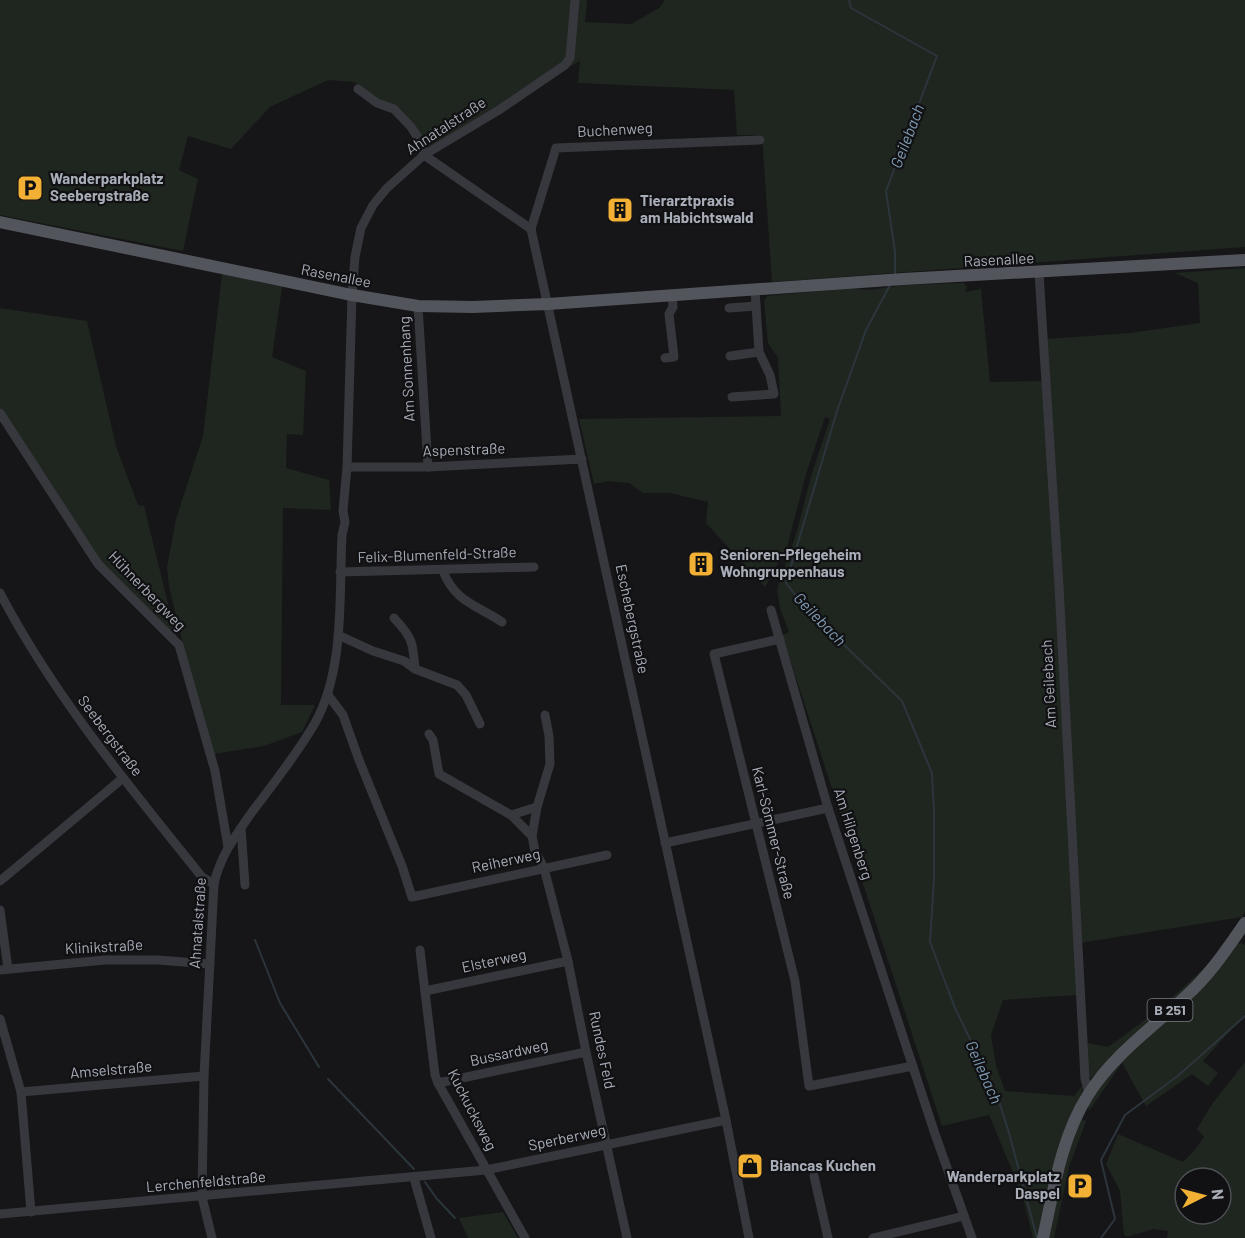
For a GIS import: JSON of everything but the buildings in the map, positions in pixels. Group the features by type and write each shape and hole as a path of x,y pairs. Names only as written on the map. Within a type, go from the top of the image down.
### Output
{"main road":[{"name":"Rasenallee","path":"0,222 352,295 418,306 473,307 548,304 903,279 1245,260"},
{"name":"B 251","path":"1043,1238 1052,1191 1068,1134 1089,1093 1110,1064 1127,1047 1186,997 1205,977 1245,922"}],"street":[{"name":"Ahnatalstraße","path":"212,1238 202,1197 204,1076 214,884 216,873 228,847 316,722 328,695 338,635 342,535 339,521 343,511 347,467 352,295 355,257 361,228 373,205 387,188 424,155 499,110 566,65 570,58 575,0"},
{"path":"358,90 377,103 394,109 411,127 422,144 424,155 531,229"},
{"name":"Buchenweg","path":"531,229 556,148 760,140"},
{"name":"Eschebergstraße","path":"531,229 726,1120 749,1238"},
{"name":"Am Geilebach","path":"1039,273 1059,586 1085,1079 1089,1093"},
{"path":"732,397 774,394 770,375 759,352 755,290"},
{"path":"665,358 674,357 669,314 673,307 672,295"},
{"name":"Am Sonnenhang","path":"418,306 428,467"},
{"path":"729,308 756,306"},
{"path":"729,356 759,352"},
{"name":"Hühnerbergweg","path":"0,413 98,564 179,645 215,771 228,847"},
{"name":"Aspenstraße","path":"347,467 428,467 582,459"},
{"name":"Felix-Blumenfeld-Straße","path":"340,573 534,567"},
{"path":"443,571 448,585 465,602 502,622"},
{"name":"Seebergstraße","path":"0,593 71,710 202,877 214,884"},
{"name":"Am Hilgenberg","path":"771,610 828,808 972,1238"},
{"path":"394,618 409,634 415,669"},
{"path":"338,635 457,685 466,695 480,724"},
{"name":"Karl-Sömmer-Straße","path":"780,639 714,654 795,981 808,1086 913,1066"},
{"name":"Reiherweg","path":"328,695 343,715 412,897 607,855"},
{"path":"532,836 537,807 550,764 549,736 545,715"},
{"path":"429,734 434,740 439,774 511,815 532,836"},
{"path":"0,882 123,778"},
{"path":"511,815 537,807"},
{"path":"665,843 828,808"},
{"path":"242,828 244,885"},
{"name":"Rundes Feld","path":"532,836 535,851 544,868 568,961 627,1238"},
{"path":"0,910 4,970"},
{"name":"Kuckucksweg","path":"420,950 435,1075 525,1238"},
{"name":"Klinikstraße","path":"4,970 127,960 210,964"},
{"name":"Elsterweg","path":"425,991 568,961"},
{"path":"0,1019 21,1092 31,1212"},
{"name":"Bussardweg","path":"438,1083 586,1052"},
{"name":"Amselstraße","path":"21,1092 204,1076"},
{"name":"Sperberweg","path":"414,1178 486,1170 726,1120"},
{"path":"814,1176 828,1238"},
{"path":"414,1178 431,1238"},
{"name":"Lerchenfeldstraße","path":"0,1214 414,1178"},
{"path":"873,1238 964,1216"}],"shaded area":[{"path":"0,0 587,0 585,22 631,24 659,8 665,0 1245,0 1245,247 772,282 762,135 737,135 734,90 578,83 580,61 429,147 419,133 354,82 328,80 270,107 231,149 188,136 179,170 198,179 183,251 0,215"},
{"path":"1245,268 1245,912 1242,917 1074,944 1077,995 1003,1000 991,1035 996,1066 1005,1091 1074,1096 1083,1087 1039,1238 1033,1238 1022,1194 989,1115 942,1126 782,635 789,632 780,608 777,589 797,531 811,476 830,419 825,417 806,474 787,547 765,587 706,523 708,502 670,493 643,493 629,483 609,481 594,484 579,419 781,416 778,358 768,343 764,301 767,296 850,288 870,290 904,285 963,283 967,287 965,292 981,289 990,382 1043,381 1060,532 1047,339 1130,333 1200,323 1198,283 1175,273"},
{"path":"222,274 282,287 272,357 306,371 303,435 287,434 286,468 329,480 331,510 283,508 281,705 315,705 302,732 264,746 214,754 183,645 169,586 167,567 176,519 203,436"},
{"path":"0,308 87,321 116,446 138,505 144,506 177,640 108,572 78,534 56,492 0,408"},
{"path":"1237,944 1245,945 1245,1014 1203,1061 1218,1073 1208,1086 1192,1074 1146,1106 1122,1063 1089,1111 1088,1106 1113,1069"},
{"path":"1205,967 1205,971 1090,1079 1088,1043 1108,1047 1158,1009"},
{"path":"1245,1062 1245,1238 1167,1238 1168,1231 1153,1229 1127,1237 1124,1235 1120,1191 1106,1164 1118,1134 1183,1162 1204,1137 1197,1129 1212,1104"},
{"path":"1081,1121 1086,1121 1069,1167 1054,1238 1047,1238 1071,1143"},
{"path":"503,1212 518,1238 468,1238 459,1218"}],"waterway":[{"name":"Geilebach","path":"849,0 851,8 937,56 886,191 895,252 895,275"},
{"name":"Geilebach","path":"890,285 866,330 837,411 786,583 803,605 902,701 932,773 934,879 930,942 955,1008 997,1095 1037,1238"},
{"path":"255,940 280,1003 319,1067"},
{"path":"1101,1238 1115,1219 1101,1160 1125,1115 1179,1075 1245,1016"},
{"path":"328,1079 414,1169"},
{"path":"425,1182 455,1218"}],"place":[{"name":"Wanderparkplatz Seebergstraße","path":"30,188"},
{"name":"Tierarztpraxis am Habichtswald","path":"620,210"},
{"name":"Senioren-Pflegeheim Wohngruppenhaus","path":"701,564"},
{"name":"Biancas Kuchen","path":"750,1166"},
{"name":"Wanderparkplatz Daspel","path":"1080,1186"}]}
